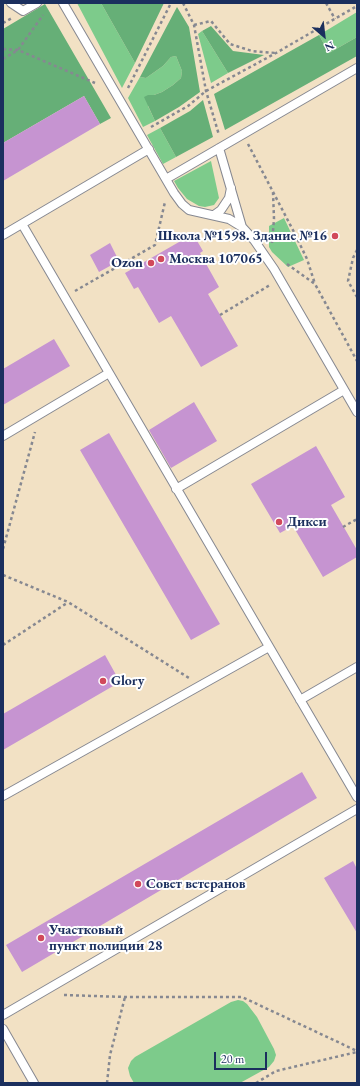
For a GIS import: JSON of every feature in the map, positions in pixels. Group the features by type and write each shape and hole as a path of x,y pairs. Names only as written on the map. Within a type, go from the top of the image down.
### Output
{"lane":[{"path":"11,3 23,12 37,3"},
{"path":"63,3 182,204 189,210 229,219 242,227 254,240 280,279 357,412"},
{"path":"167,181 221,147 357,68"},
{"path":"221,147 242,227"},
{"path":"3,235 149,149"},
{"path":"214,215 221,210 229,198 232,188"},
{"path":"22,224 357,797"},
{"path":"3,436 109,373"},
{"path":"176,488 344,390"},
{"path":"3,796 269,647"},
{"path":"300,700 357,667"},
{"path":"3,1015 357,809"},
{"path":"3,1029 34,1083"}],"path":[{"path":"121,101 171,3"},
{"path":"183,3 194,25 206,91 221,147"},
{"path":"326,3 335,19"},
{"path":"140,133 188,106 206,91 276,53 357,6"},
{"path":"3,59 18,50 45,11"},
{"path":"194,25 211,21 230,44 252,51 276,53"},
{"path":"3,49 18,50 100,86"},
{"path":"243,134 295,234 307,259 315,284 357,361"},
{"path":"64,297 155,245 167,181"},
{"path":"272,249 274,219 273,192"},
{"path":"357,250 353,258 348,281 357,297"},
{"path":"286,263 315,284"},
{"path":"220,314 296,271"},
{"path":"3,549 40,414"},
{"path":"343,527 357,518"},
{"path":"3,575 68,602 201,686"},
{"path":"3,645 68,602"},
{"path":"63,994 125,997 242,997 357,1051"},
{"path":"107,1083 110,1055 125,997"},
{"path":"256,1083 276,1071 357,1051"}],"green space":[{"path":"77,3 101,3 135,63 122,88"},
{"path":"101,3 164,3 135,63"},
{"path":"45,4 111,118 100,124 84,96 3,143 3,29"},
{"path":"177,7 189,27 200,92 179,107 155,121 144,97 162,92 173,85 181,78 182,71 176,56 171,57 163,66 146,78 140,77"},
{"path":"357,12 357,37 329,53 319,35"},
{"path":"211,26 233,51 264,55 228,73 202,31"},
{"path":"202,31 228,73 211,83 198,34"},
{"path":"319,35 329,53 357,37 357,56 225,130 214,94"},
{"path":"176,56 182,71 181,78 162,92 154,95 148,95 148,106 155,121 143,127 128,98 140,77 146,78 163,66 171,57"},
{"path":"203,100 213,137 176,157 160,128 190,111"},
{"path":"160,128 176,157 163,164 147,135"},
{"path":"211,161 219,198 214,205 205,207 199,206 187,199 174,181"},
{"path":"284,218 304,260 288,267 272,252 269,247 269,226"},
{"path":"238,1000 247,1004 257,1017 274,1049 276,1055 274,1061 269,1067 240,1083 134,1083 128,1068 131,1061 135,1057 231,1002"}],"building":[{"path":"84,96 100,124 3,181 3,143"},
{"path":"193,234 203,251 200,253 219,287 208,294 238,346 201,367 171,316 159,323 138,287 134,289 125,273"},
{"path":"110,243 119,261 99,272 90,255"},
{"path":"54,339 70,366 3,405 3,369"},
{"path":"194,402 217,441 171,468 149,430"},
{"path":"109,433 220,624 191,640 80,450"},
{"path":"316,446 345,497 331,505 357,550 357,557 323,577 293,526 280,533 251,484"},
{"path":"105,655 120,682 3,750 3,714"},
{"path":"302,772 317,798 22,972 6,945"},
{"path":"353,861 357,869 357,933 324,878"}],"place":[{"name":"Школа №1598. Здание №16","path":"335,236"},
{"name":"Москва 107065","path":"161,259"},
{"name":"Ozon","path":"151,263"},
{"name":"Дикси","path":"279,522"},
{"name":"Glory","path":"103,681"},
{"name":"Совет ветеранов","path":"138,884"},
{"name":"Участковый пункт полиции 28","path":"41,938"}]}
